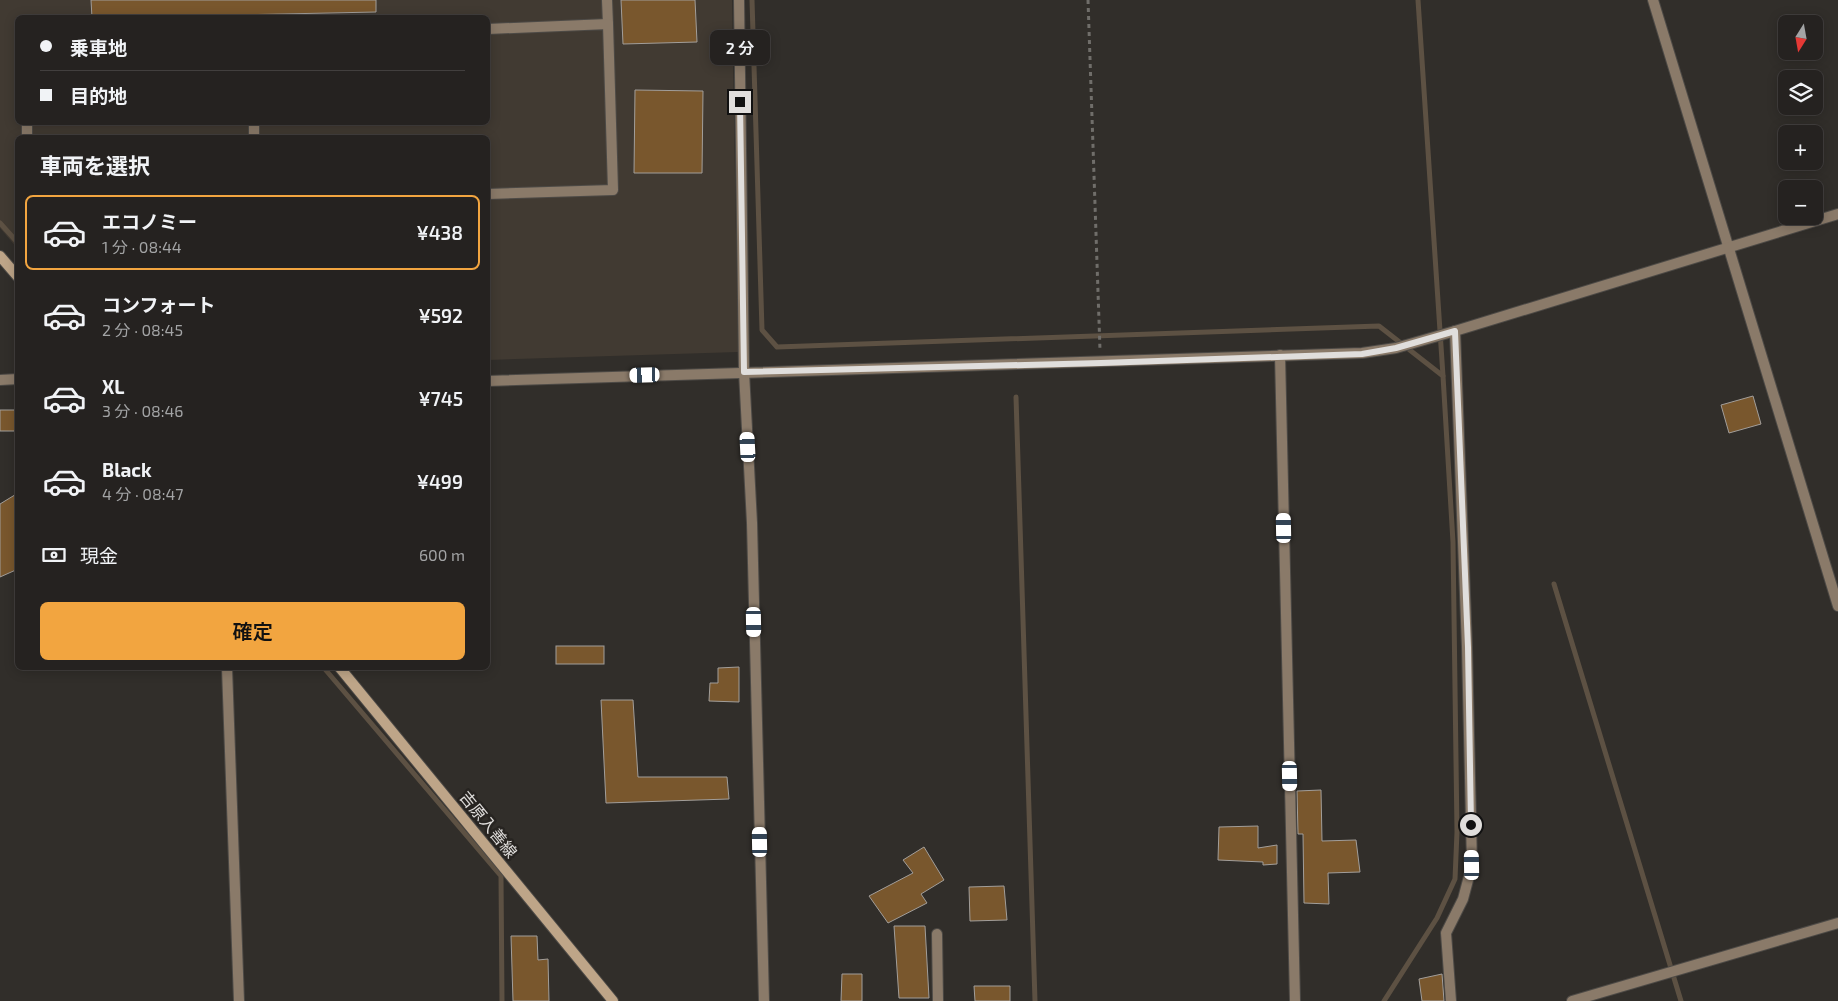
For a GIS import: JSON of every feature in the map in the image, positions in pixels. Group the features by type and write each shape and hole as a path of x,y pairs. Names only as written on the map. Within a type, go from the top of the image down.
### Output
{"main road":[{"path":"0,256 15,274"},
{"name":"吉原入善線","path":"342,670 613,1001"}],"street":[{"path":"490,194 613,190 607,0"},
{"path":"739,0 744,372 752,523 764,1001"},
{"path":"1653,0 1838,606"},
{"path":"490,28 608,24"},
{"path":"490,382 744,372 1362,354 1396,348 1455,331 1838,214"},
{"path":"1451,1001 1446,933 1463,899 1472,865 1468,647 1455,331"},
{"path":"1280,355 1295,1001"},
{"path":"0,380 15,379"},
{"path":"227,670 239,1001"},
{"path":"1572,1001 1838,923"},
{"path":"936,934 938,1001"}],"path":[{"path":"1088,0 1101,363"}],"shaded area":[{"path":"0,0 732,0 738,352 490,360 490,135 15,135 15,246 0,228"}],"building":[{"path":"91,0 376,0 376,12 234,15 92,15"},
{"path":"621,0 695,0 697,42 623,44"},
{"path":"635,90 703,91 702,173 634,173"},
{"path":"1753,396 1761,424 1729,433 1721,405"},
{"path":"0,410 15,410 15,431 0,431"},
{"path":"15,495 15,570 0,577 0,504"},
{"path":"556,646 604,646 604,664 556,664"},
{"path":"739,667 739,702 709,701 710,683 718,683 718,668"},
{"path":"601,700 633,700 638,777 727,777 729,799 606,803"},
{"path":"1321,790 1322,841 1356,840 1360,872 1328,873 1329,904 1304,903 1303,834 1298,834 1297,791"},
{"path":"1258,826 1258,848 1277,845 1277,864 1263,865 1263,862 1218,860 1219,827"},
{"path":"924,847 944,880 921,894 927,903 888,923 869,896 913,873 903,860"},
{"path":"1004,886 1007,920 970,921 969,887"},
{"path":"894,926 925,926 929,998 899,998"},
{"path":"511,936 537,936 538,960 548,959 549,1001 513,1001"},
{"path":"842,974 862,974 862,1001 841,1001"},
{"path":"1442,974 1444,1001 1422,1001 1419,979"},
{"path":"974,986 1010,986 1010,1001 975,1001"}],"waterway":[{"path":"752,0 762,330 777,347 1379,326 1443,376 1453,542 1457,832 1455,879 1437,918 1384,1001"},
{"path":"1418,0 1443,376"},
{"path":"0,223 15,240"},
{"path":"1016,397 1035,1001"},
{"path":"1554,584 1681,1001"},
{"path":"326,670 501,876 502,1001"}],"route":[{"path":"740,102 744,372 1362,354 1396,348 1455,331 1468,647 1471,825"}]}
